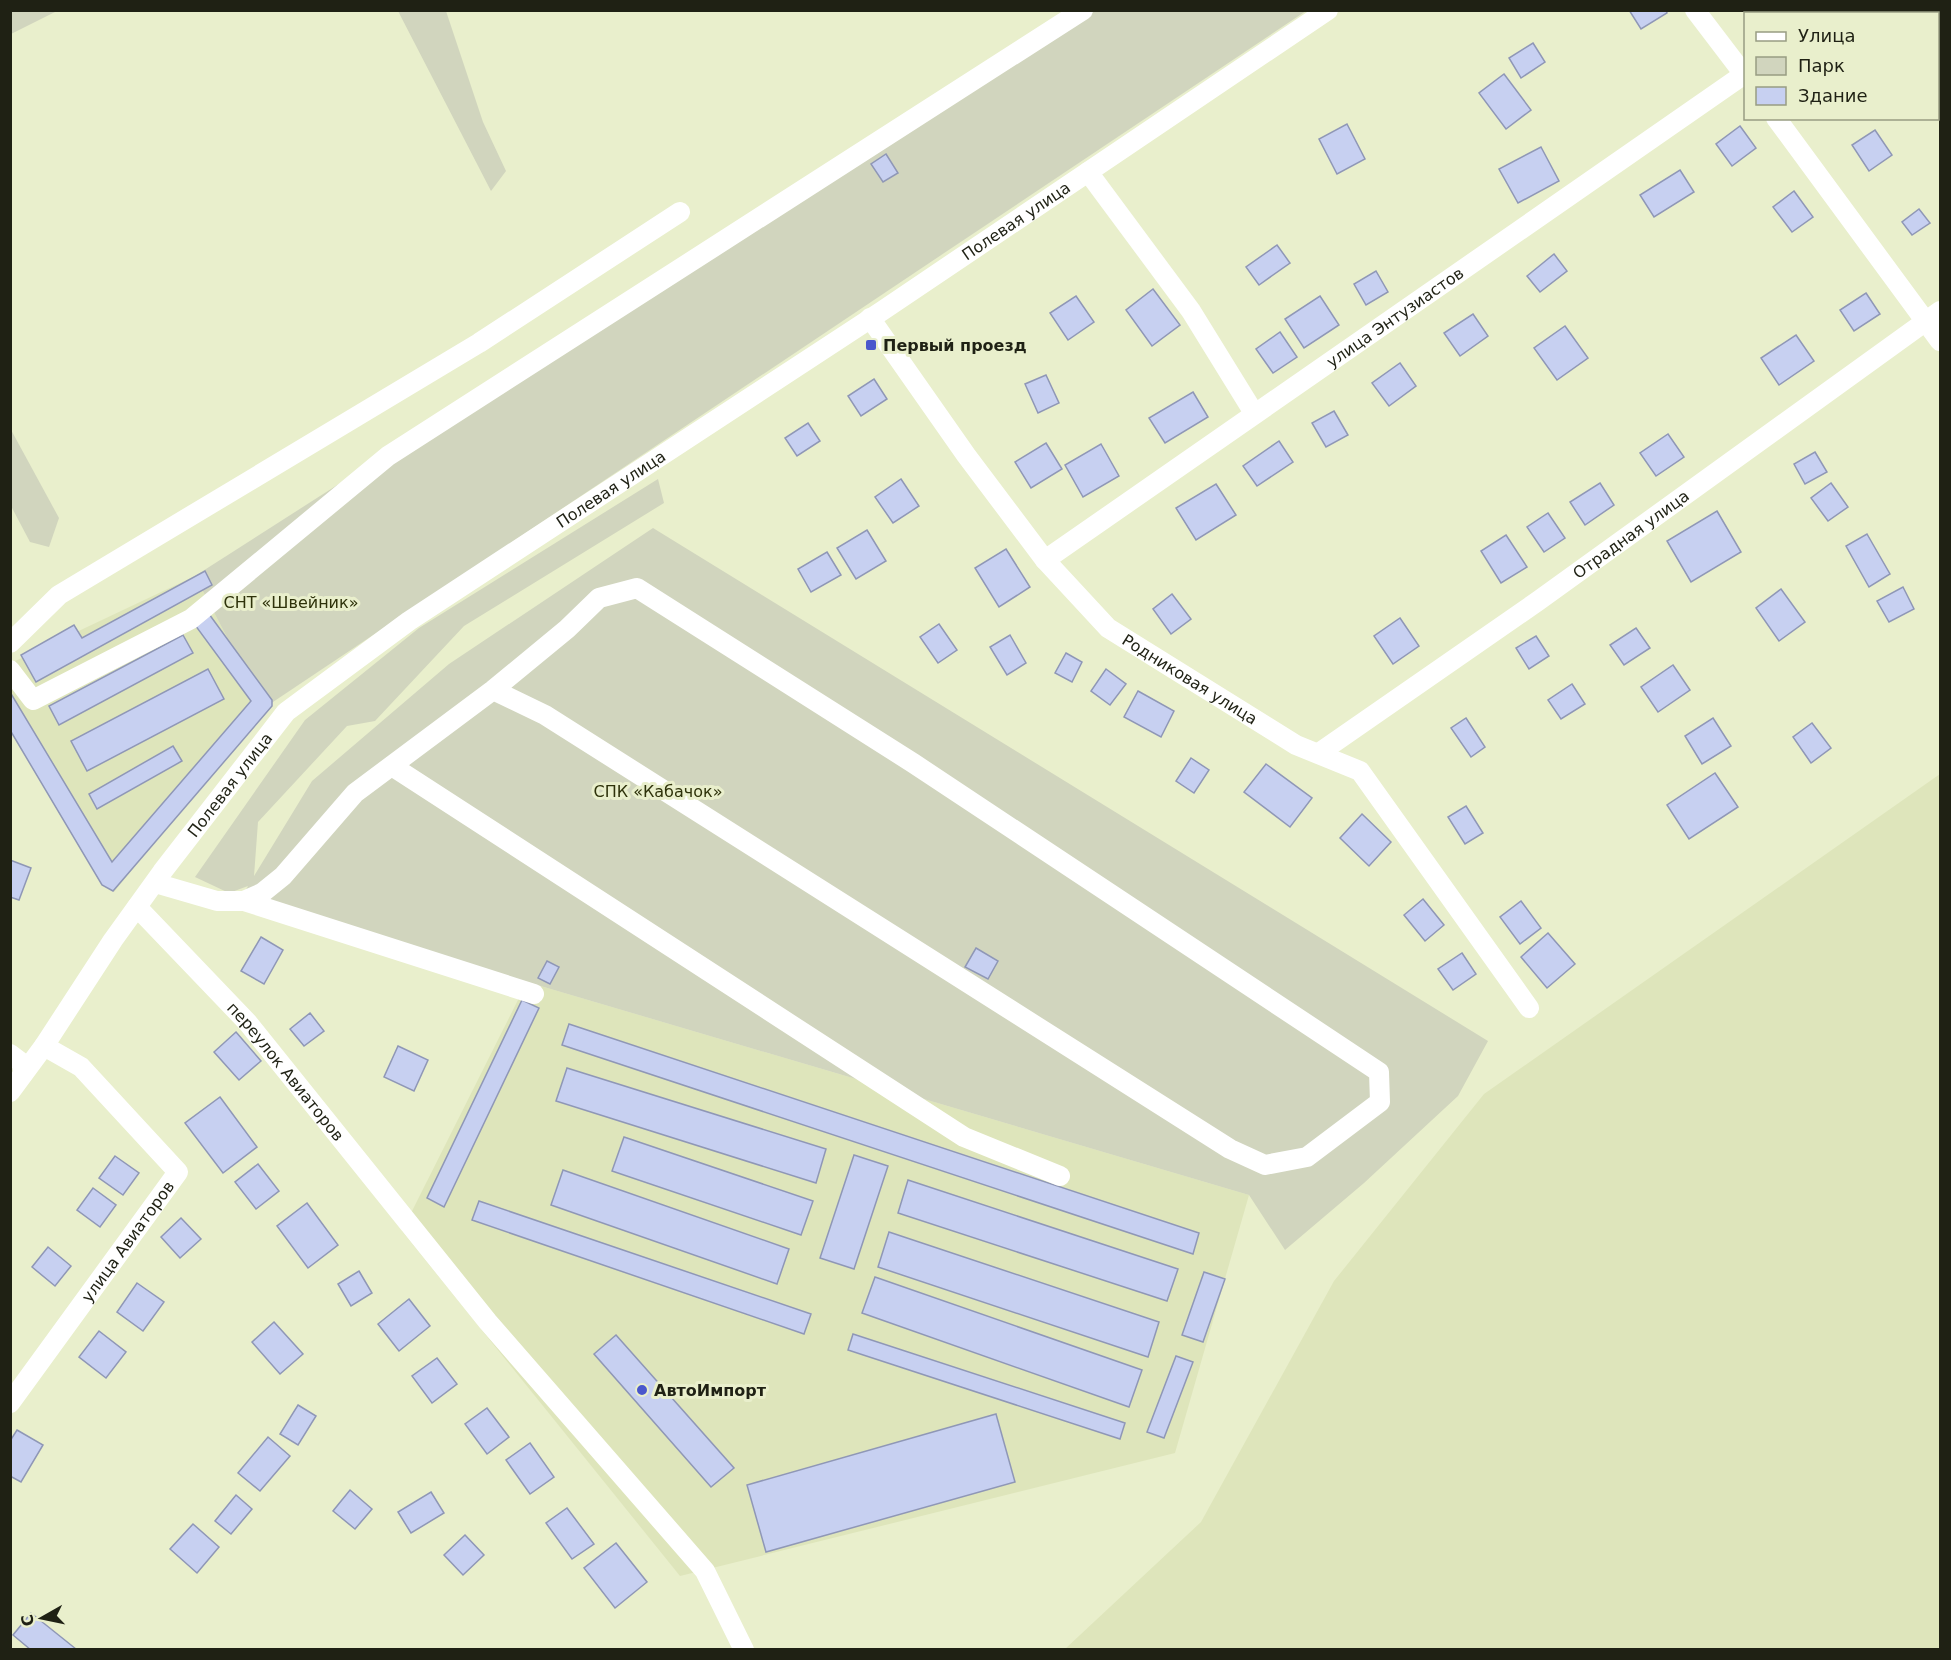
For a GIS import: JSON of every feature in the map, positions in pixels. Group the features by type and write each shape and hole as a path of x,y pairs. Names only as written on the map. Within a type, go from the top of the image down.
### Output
{"street":[{"path":"10,670 33,700 191,619 388,456 951,97 1083,10"},
{"name":"Полевая улица","path":"10,1092 44,1046 113,940 286,712 409,621 870,318 1328,10"},
{"path":"1695,10 1744,74"},
{"name":"улица Энтузиастов","path":"1045,560 1254,413 1744,76"},
{"path":"1778,120 1933,316 1941,341"},
{"path":"1088,172 1191,311 1254,413"},
{"path":"10,643 59,595 479,343 680,212"},
{"name":"Отрадная улица","path":"1319,753 1538,601 1933,316"},
{"name":"Родниковая улица","path":"870,318 966,455 1045,560 1108,628 1296,745 1360,771 1529,1008"},
{"path":"244,901 262,893 283,876 355,793 493,690 567,629 599,598 637,588 913,763 1379,1072 1380,1102 1307,1157 1265,1165 1230,1149 545,714 493,690"},
{"path":"392,766 964,1137 1060,1176"},
{"path":"155,883 217,901 244,901 534,994"},
{"name":"переулок Авиаторов","path":"137,907 248,1023 488,1322 705,1571 744,1650"},
{"name":"улица Авиаторов","path":"10,1403 178,1172 81,1067 44,1046"},
{"path":"10,1054 22,1063 23,1074"}],"shaded area":[{"path":"195,576 264,708 114,892 11,727 11,663"},
{"path":"1940,774 1940,1649 1065,1649 1201,1522 1334,1281 1484,1094"},
{"path":"527,982 1249,1195 1175,1453 680,1576 402,1231"}],"green space":[{"path":"11,10 57,10 57,11 11,34"},
{"path":"398,11 446,11 483,122 506,171 491,191"},
{"name":"СНТ «Швейник»","path":"1078,11 1306,11 264,708 195,576"},
{"path":"10,428 59,518 49,547 30,542 11,506"},
{"name":"СПК «Кабачок»","path":"658,479 664,503 464,626 375,721 347,726 258,822 254,876 312,781 449,664 653,528 1488,1041 1458,1096 1364,1183 1285,1250 1249,1195 527,982 236,908 248,886 229,893 195,877 305,720 419,628"}],"building":[{"path":"1629,10 1666,10 1667,13 1641,29"},
{"path":"1533,43 1545,62 1521,78 1509,58"},
{"path":"1504,74 1531,110 1506,129 1479,93"},
{"path":"1347,124 1365,159 1337,174 1319,139"},
{"path":"1740,126 1756,148 1732,166 1716,144"},
{"path":"1875,130 1892,155 1869,171 1852,145"},
{"path":"1541,147 1559,181 1518,203 1499,169"},
{"path":"886,154 898,173 883,182 871,164"},
{"path":"1680,170 1694,192 1654,217 1640,195"},
{"path":"1794,191 1813,217 1792,232 1773,207"},
{"path":"1919,209 1930,223 1912,235 1902,222"},
{"path":"1277,245 1290,263 1259,285 1246,267"},
{"path":"1554,254 1567,271 1540,292 1527,276"},
{"path":"1376,271 1388,292 1366,305 1354,284"},
{"path":"1153,289 1180,325 1152,346 1126,310"},
{"path":"1866,293 1880,314 1854,331 1840,310"},
{"path":"1076,296 1094,322 1068,340 1050,313"},
{"path":"1320,296 1339,325 1304,348 1285,319"},
{"path":"1473,314 1488,336 1460,356 1444,333"},
{"path":"1565,326 1588,358 1557,380 1534,348"},
{"path":"1280,332 1297,357 1273,373 1256,349"},
{"path":"1796,335 1814,361 1779,385 1761,358"},
{"path":"1400,363 1416,386 1389,406 1372,383"},
{"path":"1046,375 1059,403 1038,413 1025,384"},
{"path":"874,379 887,399 861,416 848,396"},
{"path":"1193,392 1208,417 1165,443 1149,418"},
{"path":"1334,411 1348,435 1326,447 1312,423"},
{"path":"808,423 820,441 797,456 785,438"},
{"path":"1668,434 1684,457 1656,476 1640,453"},
{"path":"1279,441 1293,462 1257,486 1243,466"},
{"path":"1046,443 1062,469 1031,488 1015,462"},
{"path":"1101,444 1119,476 1083,497 1065,465"},
{"path":"1815,452 1827,472 1805,484 1794,464"},
{"path":"901,479 919,506 893,523 875,497"},
{"path":"1600,483 1614,505 1585,525 1570,502"},
{"path":"1831,483 1848,507 1828,521 1811,498"},
{"path":"1216,484 1236,515 1196,540 1176,508"},
{"path":"1717,511 1741,552 1691,582 1667,541"},
{"path":"1548,513 1565,538 1544,552 1527,527"},
{"path":"867,530 886,561 856,579 837,548"},
{"path":"1867,534 1890,574 1869,587 1846,546"},
{"path":"1506,535 1527,567 1501,583 1481,551"},
{"path":"1006,549 1030,587 999,607 975,568"},
{"path":"827,552 841,575 811,592 798,569"},
{"path":"205,571 212,585 36,682 21,655 74,625 82,638"},
{"path":"1903,587 1914,609 1889,622 1877,601"},
{"path":"1781,589 1805,622 1779,641 1756,608"},
{"path":"1172,594 1191,619 1171,634 1153,609"},
{"path":"209,614 272,700 272,706 113,891 102,885 10,730 10,692 112,862 251,701 195,625"},
{"path":"1400,618 1419,646 1393,664 1374,636"},
{"path":"939,624 957,650 938,663 920,637"},
{"path":"1636,628 1650,648 1624,665 1610,645"},
{"path":"183,635 193,653 59,725 49,706"},
{"path":"1010,635 1026,663 1007,675 990,647"},
{"path":"1536,636 1549,656 1529,669 1516,648"},
{"path":"1066,653 1082,662 1072,682 1055,673"},
{"path":"1673,665 1690,690 1658,712 1641,687"},
{"path":"208,669 224,699 87,771 71,741"},
{"path":"1106,669 1126,684 1110,705 1091,691"},
{"path":"1572,684 1585,704 1561,719 1548,700"},
{"path":"1138,691 1174,711 1161,737 1124,717"},
{"path":"1466,718 1485,747 1471,757 1451,728"},
{"path":"1713,718 1731,746 1702,764 1685,736"},
{"path":"1812,723 1831,748 1811,763 1793,737"},
{"path":"173,746 182,761 97,809 89,794"},
{"path":"1191,758 1209,770 1194,793 1176,781"},
{"path":"1266,764 1312,798 1290,827 1244,792"},
{"path":"1715,773 1738,807 1689,839 1667,805"},
{"path":"1466,806 1483,833 1465,844 1448,817"},
{"path":"1362,814 1391,842 1369,866 1340,838"},
{"path":"10,860 31,868 19,900 10,897"},
{"path":"1423,899 1444,925 1425,941 1404,915"},
{"path":"1521,901 1541,928 1520,944 1500,917"},
{"path":"1548,933 1575,964 1547,988 1521,957"},
{"path":"261,937 283,950 264,984 241,971"},
{"path":"976,948 998,961 988,979 965,967"},
{"path":"1462,953 1476,974 1453,990 1438,969"},
{"path":"547,961 559,967 550,984 538,978"},
{"path":"522,1000 539,1008 444,1207 427,1198"},
{"path":"310,1013 324,1031 304,1046 290,1029"},
{"path":"569,1024 1199,1233 1193,1254 562,1045"},
{"path":"236,1032 261,1061 239,1080 214,1052"},
{"path":"398,1046 428,1060 414,1091 384,1077"},
{"path":"567,1068 826,1149 816,1183 556,1101"},
{"path":"220,1097 257,1147 223,1173 185,1123"},
{"path":"624,1137 813,1201 801,1235 612,1171"},
{"path":"854,1155 888,1166 854,1269 820,1258"},
{"path":"115,1156 139,1173 123,1195 99,1178"},
{"path":"258,1164 279,1191 256,1209 235,1182"},
{"path":"563,1170 789,1249 777,1284 551,1205"},
{"path":"908,1180 1178,1269 1167,1301 898,1213"},
{"path":"93,1188 116,1205 100,1227 77,1210"},
{"path":"479,1201 811,1314 804,1334 472,1220"},
{"path":"307,1203 338,1245 308,1268 277,1226"},
{"path":"181,1218 201,1239 180,1258 161,1237"},
{"path":"889,1232 1159,1322 1148,1357 878,1267"},
{"path":"48,1247 71,1266 55,1286 32,1267"},
{"path":"359,1271 372,1293 351,1306 338,1284"},
{"path":"1204,1272 1225,1279 1203,1342 1182,1335"},
{"path":"875,1277 1142,1370 1129,1407 862,1313"},
{"path":"137,1283 164,1302 143,1331 117,1312"},
{"path":"409,1299 430,1326 399,1351 378,1324"},
{"path":"274,1322 303,1354 280,1374 252,1342"},
{"path":"99,1331 126,1352 106,1378 79,1357"},
{"path":"853,1334 1125,1423 1120,1439 848,1350"},
{"path":"616,1335 734,1468 711,1487 594,1354"},
{"path":"1176,1356 1193,1362 1164,1438 1147,1432"},
{"path":"437,1358 457,1384 432,1403 412,1376"},
{"path":"298,1405 316,1416 298,1445 280,1434"},
{"path":"487,1408 509,1437 487,1454 465,1424"},
{"path":"996,1414 1015,1482 766,1552 747,1485"},
{"path":"17,1430 43,1445 21,1482 10,1476 10,1441"},
{"path":"268,1437 290,1456 260,1491 238,1473"},
{"path":"530,1443 554,1477 530,1494 506,1460"},
{"path":"350,1490 372,1509 355,1529 333,1511"},
{"path":"431,1492 444,1513 411,1533 398,1512"},
{"path":"236,1495 252,1509 231,1534 215,1521"},
{"path":"567,1508 594,1544 572,1559 546,1523"},
{"path":"193,1524 219,1547 197,1573 170,1549"},
{"path":"465,1535 484,1555 463,1575 444,1555"},
{"path":"616,1543 647,1582 615,1608 584,1568"},
{"path":"31,1613 76,1650 31,1650 13,1635"}],"place":[{"name":"Первый проезд","path":"871,345"},
{"name":"АвтоИмпорт","path":"642,1390"}]}
